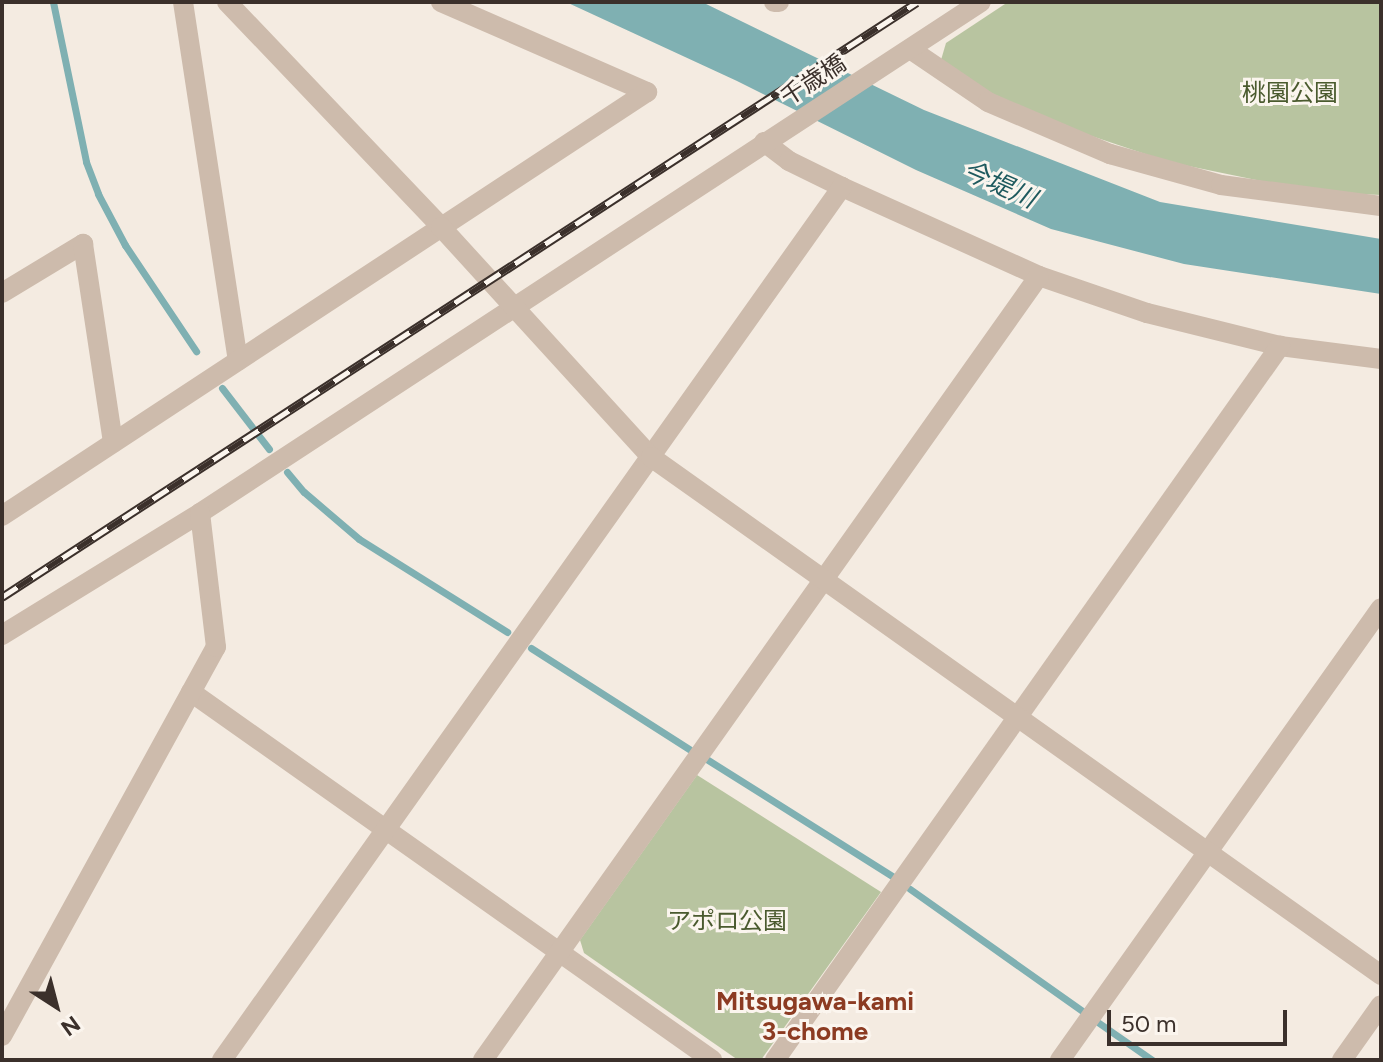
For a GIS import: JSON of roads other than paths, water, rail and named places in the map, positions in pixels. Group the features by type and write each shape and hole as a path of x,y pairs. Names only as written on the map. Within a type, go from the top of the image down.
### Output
{"street":[{"path":"183,2 238,361"},
{"path":"227,2 441,227 510,307 651,457 1381,975"},
{"path":"2,516 647,92 441,2"},
{"name":"千歳橋","path":"2,635 200,513 510,307 981,2"},
{"path":"910,49 988,102 1110,154 1221,185 1381,206"},
{"path":"764,142 789,161 842,187 1039,276 1147,313 1280,346 1381,359"},
{"path":"222,1060 842,187"},
{"path":"2,293 83,244 113,443"},
{"path":"483,1060 1039,276"},
{"path":"775,1060 1280,346"},
{"path":"2,1036 216,647 200,513"},
{"path":"1060,1060 1381,608"},
{"path":"191,692 712,1060"},
{"path":"1342,1060 1381,1005"}],"water":[{"name":"今堤川","path":"566,2 702,2 924,110 1160,202 1381,239 1381,294 1184,264 1051,229 916,170 737,81"}],"waterway":[{"path":"53,2 86,162 98,194 125,245 196,351"},
{"path":"222,388 269,449"},
{"path":"287,472 304,492 359,539 507,632"},
{"path":"531,648 689,749"},
{"path":"708,760 892,876"},
{"path":"910,889 1082,1011"},
{"path":"1099,1023 1152,1060"}],"railway":[{"path":"2,597 917,2"}],"district":[{"name":"Mitsugawa-kami 3-chome","path":"815,1017"}],"park label":[{"name":"桃園公園","path":"1290,93"},
{"name":"アポロ公園","path":"727,921"}]}
